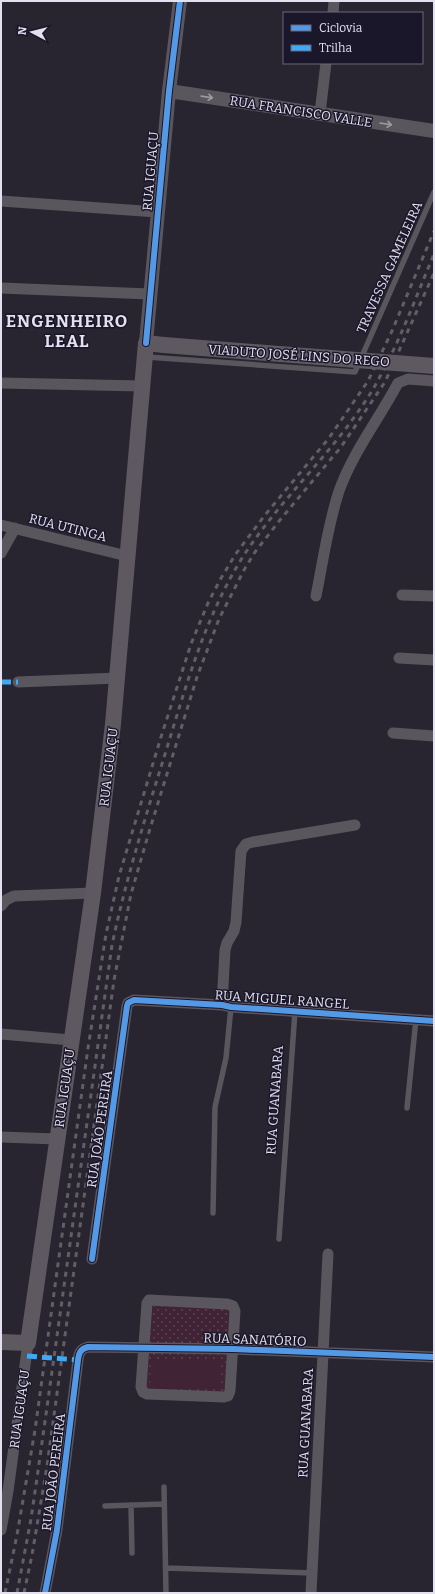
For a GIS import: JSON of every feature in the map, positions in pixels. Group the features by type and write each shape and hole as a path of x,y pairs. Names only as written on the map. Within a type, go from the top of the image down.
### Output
{"main road":[{"name":"VIADUTO JOSÉ LINS DO REGO","path":"146,350 164,345 434,366"},
{"name":"RUA IGUAÇU","path":"28,1342 93,892 118,678 127,556 146,350"},
{"path":"1,1342 28,1342"}],"street":[{"name":"RUA IGUAÇU","path":"146,350 157,212 180,1"},
{"path":"333,12 334,1"},
{"path":"320,113 326,64"},
{"name":"RUA FRANCISCO VALLE","path":"169,91 434,131"},
{"path":"1,201 157,212"},
{"path":"1,288 150,294"},
{"path":"316,596 334,508 345,477 360,447 398,383 408,379 434,381"},
{"path":"1,383 142,386"},
{"name":"RUA UTINGA","path":"1,525 127,556"},
{"path":"1,553 15,528"},
{"path":"402,595 434,596"},
{"path":"399,658 434,660"},
{"path":"18,682 118,678"},
{"path":"393,733 434,736"},
{"path":"227,1006 225,950 236,927 240,860 243,848 246,844 253,842 355,825"},
{"path":"1,906 6,900 14,896 93,892"},
{"name":"RUA MIGUEL RANGEL","path":"128,1003 134,1000 434,1021"},
{"name":"RUA JOÃO PEREIRA","path":"92,1259 128,1003"},
{"path":"1,1034 71,1040"},
{"path":"1,1137 57,1139"},
{"name":"RUA GUANABARA","path":"311,1593 328,1254"},
{"path":"149,1300 233,1306 235,1311 233,1349 230,1391 228,1396 147,1394 142,1392 141,1387 144,1348 147,1303 149,1300"},
{"name":"RUA IGUAÇU","path":"1,1530 8,1491 28,1342"},
{"name":"RUA SANATÓRIO","path":"79,1354 83,1348 88,1347 233,1349 434,1357"},
{"name":"RUA JOÃO PEREIRA","path":"45,1593 57,1530 79,1354"}],"lane":[{"name":"TRAVESSA GAMELEIRA","path":"146,350 355,372 434,192"},
{"path":"212,1213 215,1107 226,1058 227,1006"},
{"name":"RUA GUANABARA","path":"279,1239 295,1011"},
{"path":"407,1108 416,1019"},
{"path":"164,1487 166,1593"},
{"path":"105,1506 164,1504"},
{"path":"131,1505 132,1553"},
{"path":"166,1568 312,1573"}],"shaded area":[{"path":"155,1305 227,1309 230,1312 224,1393 146,1389 151,1310"},
{"path":"151,1359 221,1360 221,1388 150,1387"}],"railway":[{"path":"5,1593 17,1535 35,1430 88,1048 106,934 119,876 161,737 191,644 208,603 220,580 235,555 265,515 329,438 368,381 392,331 434,231"},
{"path":"17,1593 31,1519 112,945 137,847 181,702 206,631 239,563 277,511 334,444 370,393 400,335 434,254"},
{"path":"24,1593 47,1466 114,980 131,894 197,677 219,619 244,570 255,552 280,520 341,447 385,382 434,273"}],"marked path":[{"path":"1,682 18,682"},
{"path":"27,1356 78,1360"}],"cycle path":[{"path":"146,343 169,91 180,1"},
{"path":"92,1259 128,1003 134,1000 222,1005 231,1007 434,1021"},
{"path":"45,1593 57,1530 78,1358 83,1349 88,1347 233,1349 434,1357"}],"district":[{"name":"ENGENHEIRO LEAL","path":"67,331"}]}
